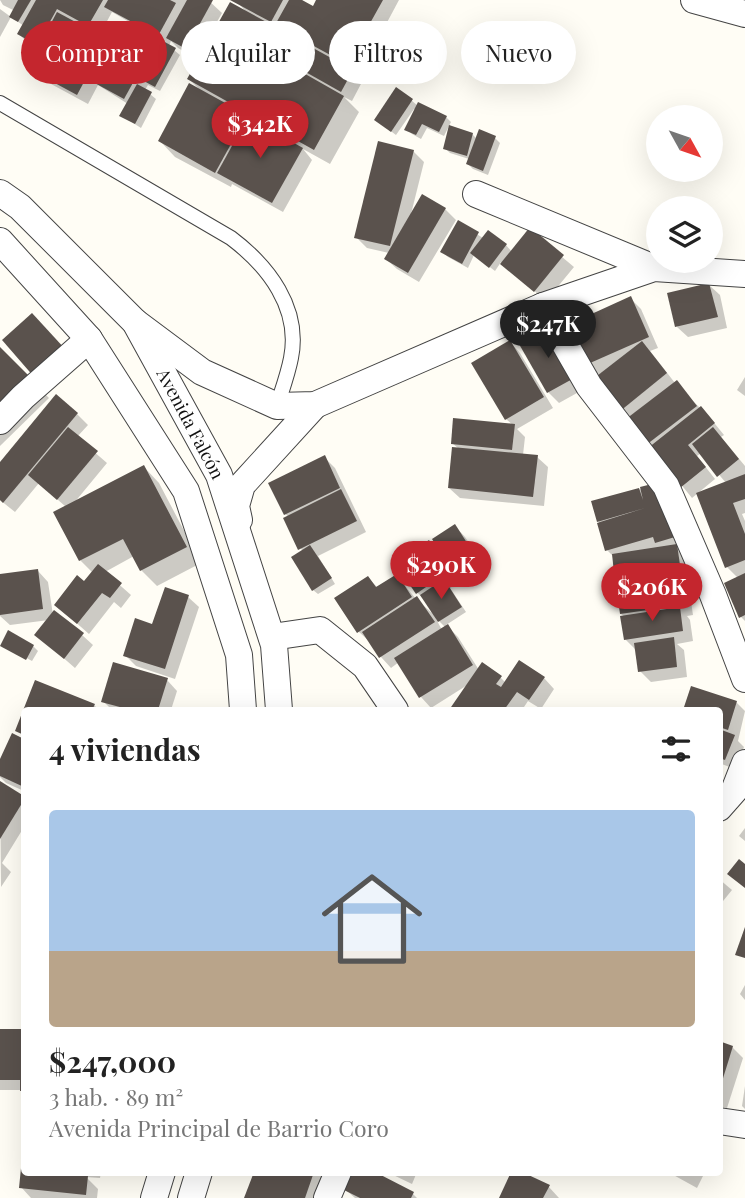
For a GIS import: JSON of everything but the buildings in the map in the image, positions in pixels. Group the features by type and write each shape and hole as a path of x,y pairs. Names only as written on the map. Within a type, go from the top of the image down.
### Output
{"street":[{"path":"694,0 745,14"},
{"name":"Avenida Falcón","path":"0,193 20,207 135,322 219,475 272,637 279,707"},
{"path":"476,194 646,265"},
{"name":"Avenida Falcón","path":"0,241 89,339 186,491 239,654 243,707"},
{"path":"135,322 202,372 277,406 315,405 542,306 646,271"},
{"path":"723,273 745,274"},
{"path":"542,306 589,386 666,486 713,595 745,679"},
{"path":"0,421 89,339"},
{"path":"248,563 236,506 242,485 315,405"},
{"path":"272,637 320,630 365,666 396,707"},
{"path":"723,803 734,791 745,763"},
{"path":"723,1122 745,1125"},
{"path":"153,1198 161,1176"},
{"path":"191,1198 199,1176"}],"lane":[{"path":"0,103 231,238 262,265 282,295 292,327 291,358 277,406"}]}
